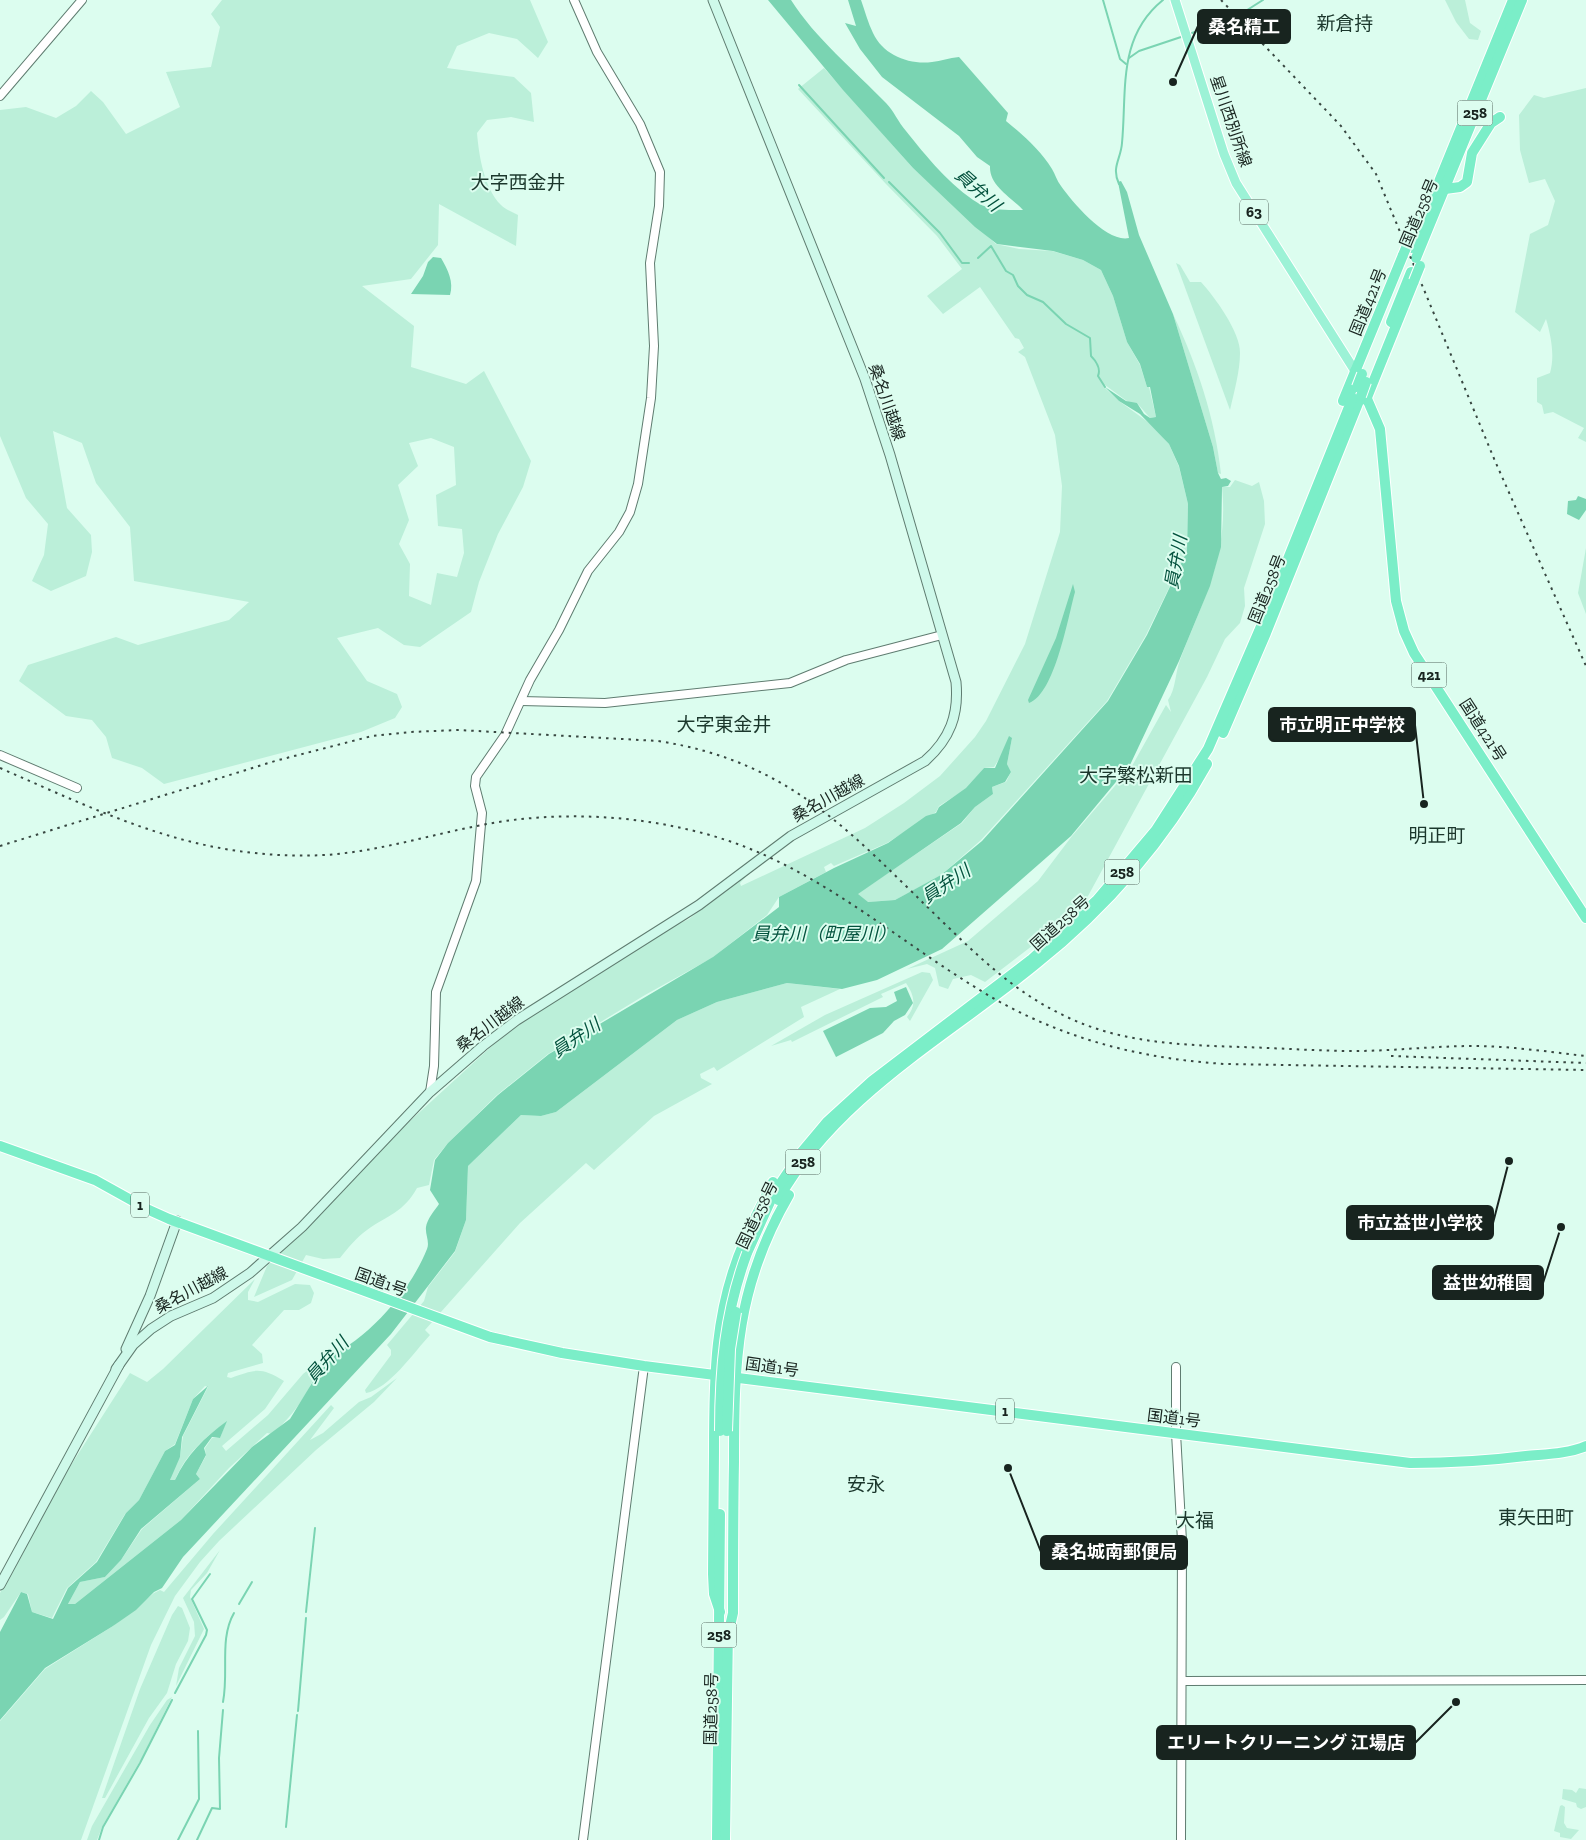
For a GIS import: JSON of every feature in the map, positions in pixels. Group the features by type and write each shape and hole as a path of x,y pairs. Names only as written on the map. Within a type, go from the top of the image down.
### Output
{"highway":[{"name":"国道258号","path":"750,1255 774,1193 801,1153 838,1111 905,1055 1032,959 1097,900 1156,830 1208,749 1255,639 1286,559 1412,266 1513,0"},
{"name":"国道258号","path":"1412,266 1411,244 1427,223 1446,189 1522,0"},
{"path":"1446,189 1460,187 1467,182 1472,153 1491,123 1500,117"},
{"path":"1286,559 1289,536 1361,384 1412,266"},
{"name":"国道258号","path":"725,1840 728,1636 724,1431 720,1386 726,1327 738,1278 779,1198 818,1143 844,1114 1037,964 1103,905 1163,834 1214,752 1282,592 1361,384"},
{"name":"国道421号","path":"1361,384 1380,428 1396,601 1404,631 1414,652 1586,918"},
{"path":"720,1612 714,1594 713,1574 714,1374 717,1340 728,1289 737,1259 765,1196 790,1157 831,1108 884,1064 905,1055"},
{"path":"728,1636 733,1613 735,1377 737,1346 744,1306 759,1257 770,1230 788,1197 813,1160 878,1086"},
{"name":"国道1号","path":"0,1146 95,1180 149,1210 268,1257 490,1337 562,1353 644,1366 1410,1463 1472,1462 1575,1450 1586,1446"},
{"name":"国道258号","path":"717,1840 724,1431"},
{"name":"国道1号","path":"1575,1450 1586,1453"}],"main road":[{"name":"桑名川越線","path":"116,1369 132,1345 143,1336 178,1312 204,1302 237,1283 268,1257 302,1227 430,1092 483,1046 517,1020 699,905 790,836 909,770 936,751 951,728 957,708 956,682 890,455 865,379 713,0"},
{"name":"星川西別所線","path":"1175,0 1224,154 1236,183 1361,384"},
{"name":"桑名川越線","path":"0,1584 116,1369 150,1296 177,1222"}],"street":[{"path":"0,96 82,0"},
{"path":"430,1092 434,1066 436,992 476,881 482,812 475,786 476,778 505,735 588,571 620,532 630,512 638,484 653,384 654,346 650,262 659,206 660,172 640,124 597,52 574,0"},
{"path":"521,701 605,703 790,683 846,660 942,634"},
{"path":"0,755 77,788"},
{"path":"583,1840 644,1366"},
{"path":"1176,1367 1176,1433 1182,1541 1181,1840"},
{"path":"1182,1681 1586,1680"}],"shaded area":[{"path":"222,0 530,0 548,42 538,58 517,39 489,33 457,46 447,68 514,77 531,93 534,122 511,117 487,120 477,133 483,171 490,190 501,205 518,215 516,246 439,204 438,245 411,279 362,286 414,326 411,367 466,384 484,371 531,461 523,487 498,534 479,582 471,612 420,647 404,645 378,628 337,638 367,681 397,694 402,707 395,718 361,732 164,784 142,768 112,758 106,737 92,720 66,716 19,681 28,665 116,637 138,645 229,620 249,602 134,581 130,527 96,483 82,443 53,431 67,508 91,535 92,552 86,576 51,591 32,581 44,555 48,524 26,498 0,436 0,110 26,107 56,118 76,106 91,91 103,102 126,134 180,107 166,72 211,67 220,27 211,14","holes":["431,438 454,447 456,485 436,495 438,526 462,529 464,553 457,577 437,573 431,605 409,596 410,564 399,544 409,520 398,485 418,466 409,443"]},
{"path":"1445,0 1465,0 1470,23 1481,31 1478,40 1469,39 1456,22"},
{"path":"824,68 913,168 996,244 1019,249 1052,251 1083,260 1101,270 1113,296 1127,342 1140,365 1147,387 1149,387 1156,417 1150,418 1137,403 1131,404 1105,385 1104,387 1119,401 1152,425 1169,444 1179,467 1188,504 1187,551 1146,635 1107,701 981,840 940,876 895,900 867,902 857,894 962,823 975,807 993,794 992,787 1006,782 1011,772 1007,764 1012,738 994,767 984,768 966,789 939,806 936,812 887,843 834,866 831,863 824,867 826,872 779,897 767,915 712,958 645,995 548,1054 497,1095 448,1143 434,1160 429,1185 417,1188 407,1203 363,1233 340,1258 323,1259 306,1255 292,1280 254,1297 267,1266 410,1121 494,1044 526,1020 655,935 689,919 761,861 740,883 741,886 865,828 904,803 940,776 975,737 986,721 1025,644 1060,532 1062,486 1055,435 1025,357 1018,352 1024,348 980,287 943,314 927,296 962,269 937,236 798,89"},
{"path":"1586,88 1586,442 1578,438 1584,428 1553,412 1544,414 1542,405 1537,402 1537,378 1550,373 1552,360 1552,346 1546,319 1540,332 1515,312 1530,234 1548,225 1555,201 1545,179 1529,183 1520,150 1519,115 1534,95 1544,98"},
{"path":"1176,263 1180,265 1190,282 1201,282 1206,288 1226,315 1236,335 1240,360 1230,410"},
{"path":"1173,314 1190,352 1210,412 1221,474 1218,473 1213,447"},
{"path":"1235,480 1252,486 1259,482 1264,501 1265,524 1244,588 1245,606 1240,623 1225,639 1207,677 1088,896 1054,929 985,982 971,975 953,979 948,989 939,986 935,968 927,964 907,969 968,941 1038,881 1072,836 1132,766 1166,705 1171,712 1168,700 1173,691 1178,665 1205,597 1218,556 1222,535 1222,487 1230,487"},
{"path":"1586,548 1586,614 1578,593"},
{"path":"922,972 930,973 933,980 910,1021 907,1017 912,1008 913,1000 906,983 881,994 883,997 792,1042 791,1040 771,1046 825,1015"},
{"path":"787,983 840,989 801,1007 804,1017 717,1071 714,1067 700,1074 701,1078 712,1084 654,1116 594,1170 586,1163 520,1223 425,1330 430,1335 401,1369 383,1385 366,1393 365,1390 391,1355 391,1350 387,1345 424,1301 428,1287 455,1252 466,1220 468,1166 521,1115 541,1116 556,1112 677,1020 717,1002"},
{"path":"255,1279 248,1292 248,1300 258,1302 295,1284 310,1285 314,1293 311,1303 299,1310 284,1310 252,1345 262,1354 263,1363 228,1373 227,1377 231,1378 252,1371 258,1371 269,1373 284,1381 265,1409 222,1446 226,1451 268,1415 303,1374 314,1365 317,1370 299,1405 272,1434 267,1433 229,1468 181,1520 75,1604 68,1604 80,1582 105,1577 121,1560 142,1529 200,1479 196,1474 206,1456 205,1448 212,1438 220,1438 226,1422 196,1448 184,1462 175,1480 170,1480 174,1466 180,1457 183,1436 208,1387 205,1386 193,1399 175,1444 165,1451 139,1500 125,1514 96,1562 67,1588 52,1618 32,1612 28,1594 21,1592 0,1620 0,1593 64,1476 130,1373 147,1382 163,1369"},
{"path":"397,1378 374,1402 316,1450 219,1541 200,1562 175,1596 151,1645 81,1840 0,1840 0,1721 45,1669 113,1626 154,1593 160,1590 164,1592 213,1534 331,1405 334,1408 310,1440 323,1433 359,1402 371,1397"},
{"path":"220,1550 207,1573 191,1590 190,1597 204,1629 176,1686 179,1668 195,1636 194,1622 183,1598"},
{"path":"178,1606 182,1608 190,1628 188,1641 176,1664 167,1693 149,1718 105,1798 102,1798 140,1689 172,1615"},
{"path":"172,1697 144,1754 102,1827 97,1840 87,1840 92,1826 150,1725 167,1700"},
{"path":"1579,1788 1586,1789 1586,1807 1581,1809 1577,1807 1576,1803 1562,1799 1563,1789 1572,1790 1576,1793"},
{"path":"1560,1806 1565,1807 1564,1823 1567,1828 1579,1830 1571,1839 1560,1837 1560,1833 1554,1831"}],"water":[{"path":"768,0 791,0 823,41 889,106 903,128 939,170 958,188 983,206 1000,210 1023,210 997,185 993,179 990,166 977,157 959,136 882,77 860,49 845,23 856,26 848,0 861,0 877,41 890,53 906,60 923,63 959,57 1008,113 1006,121 1037,149 1052,169 1060,184 1082,211 1101,228 1111,234 1120,238 1129,238 1118,182 1121,181 1127,192 1139,235 1173,314 1213,447 1218,473 1221,479 1226,478 1231,481 1228,486 1222,487 1221,547 1210,586 1179,661 1130,765 1071,836 942,949 877,980 842,989 787,983 717,1002 677,1020 556,1112 541,1116 521,1115 468,1166 466,1220 455,1251 391,1334 183,1557 162,1588 154,1592 136,1610 113,1626 45,1668 0,1720 0,1632 21,1592 27,1594 32,1612 53,1619 68,1588 97,1562 126,1513 139,1500 165,1451 175,1445 193,1399 208,1386 182,1437 180,1457 170,1480 175,1480 185,1462 197,1447 227,1421 220,1438 212,1437 204,1448 206,1455 196,1474 200,1479 141,1529 121,1560 105,1577 80,1582 68,1604 75,1604 181,1520 252,1447 290,1419 315,1378 321,1361 354,1342 384,1315 409,1283 419,1266 428,1246 427,1224 439,1204 430,1190 435,1160 448,1143 498,1095 549,1054 713,957 779,907 779,897 834,868 888,843 926,816 936,813 939,807 966,788 984,768 995,768 1009,736 1012,738 1007,764 1011,772 1005,782 992,787 993,794 975,807 961,823 858,894 868,902 895,900 941,875 982,841 1108,701 1147,635 1187,551 1188,504 1179,466 1169,444 1140,414 1119,401 1105,387 1126,401 1137,403 1144,414 1150,418 1156,417 1150,387 1147,387 1140,364 1127,342 1113,296 1101,270 1083,260 1053,251 997,244 975,227 913,168 843,90"},
{"path":"433,257 441,258 448,272 451,281 450,295 411,294 423,276 428,262"},
{"path":"1578,496 1586,499 1586,510 1579,520 1567,514 1568,501 1576,500"},
{"path":"1073,584 1075,592 1053,671 1038,697 1029,703 1028,700 1056,638"},
{"path":"906,987 913,1003 905,1015 894,1021 883,1033 836,1057 823,1031 870,1008 886,1007 897,1001 894,992"}],"waterway":[{"path":"1103,0 1120,59 1126,64"},
{"path":"1119,184 1116,168 1122,143 1125,85 1131,48 1138,31 1148,15 1163,0"},
{"path":"1189,34 1233,19 1263,0"},
{"path":"1129,58 1139,51 1184,36"},
{"path":"799,85 884,178"},
{"path":"889,182 940,233 962,263 969,263"},
{"path":"978,258 991,246 1006,271 1013,275 1018,286 1027,295 1043,302 1066,324 1090,338 1091,356 1095,360 1099,371 1098,376 1105,387"},
{"path":"306,1612 315,1528"},
{"path":"175,1693 206,1635 207,1630 192,1599 210,1574"},
{"path":"239,1604 252,1582"},
{"path":"223,1702 227,1634 229,1623 234,1613"},
{"path":"298,1711 306,1618"},
{"path":"99,1840 103,1827 140,1763 172,1700"},
{"path":"197,1840 212,1808 220,1809 219,1758 223,1710"},
{"path":"286,1827 297,1715"},
{"path":"178,1840 199,1799 198,1731"}],"railway":[{"path":"1221,0 1341,126 1376,174 1495,461 1586,666"},
{"path":"0,846 275,761 372,736 459,730 658,741 706,751 747,766 784,785 850,833 974,952 1002,976 1032,998 1086,1025 1129,1037 1196,1045 1354,1051 1487,1046 1586,1056"},
{"path":"0,768 119,819 157,832 196,843 237,851 279,855 348,853 482,825 530,818 581,816 656,823 706,834 747,848 785,865 858,908 964,980 1000,1002 1054,1027 1109,1046 1166,1058 1225,1064 1586,1070"},
{"path":"1391,1056 1586,1063"}],"place":[{"name":"桑名精工","path":"1173,82"},
{"name":"市立明正中学校","path":"1424,804"},
{"name":"市立益世小学校","path":"1509,1161"},
{"name":"益世幼稚園","path":"1561,1227"},
{"name":"桑名城南郵便局","path":"1008,1468"},
{"name":"エリートクリーニング 江場店","path":"1456,1702"}],"district":[{"name":"新倉持","path":"1345,23"},
{"name":"大字西金井","path":"518,182"},
{"name":"大字東金井","path":"724,724"},
{"name":"大字繁松新田","path":"1136,775"},
{"name":"明正町","path":"1437,835"},
{"name":"安永","path":"866,1484"},
{"name":"東矢田町","path":"1536,1517"},
{"name":"大福","path":"1195,1520"}],"water label":[{"name":"員弁川","path":"978,190"},
{"name":"員弁川","path":"1176,562"},
{"name":"員弁川","path":"946,884"},
{"name":"員弁川（町屋川）","path":"824,934"},
{"name":"員弁川","path":"576,1038"},
{"name":"員弁川","path":"327,1360"}]}
